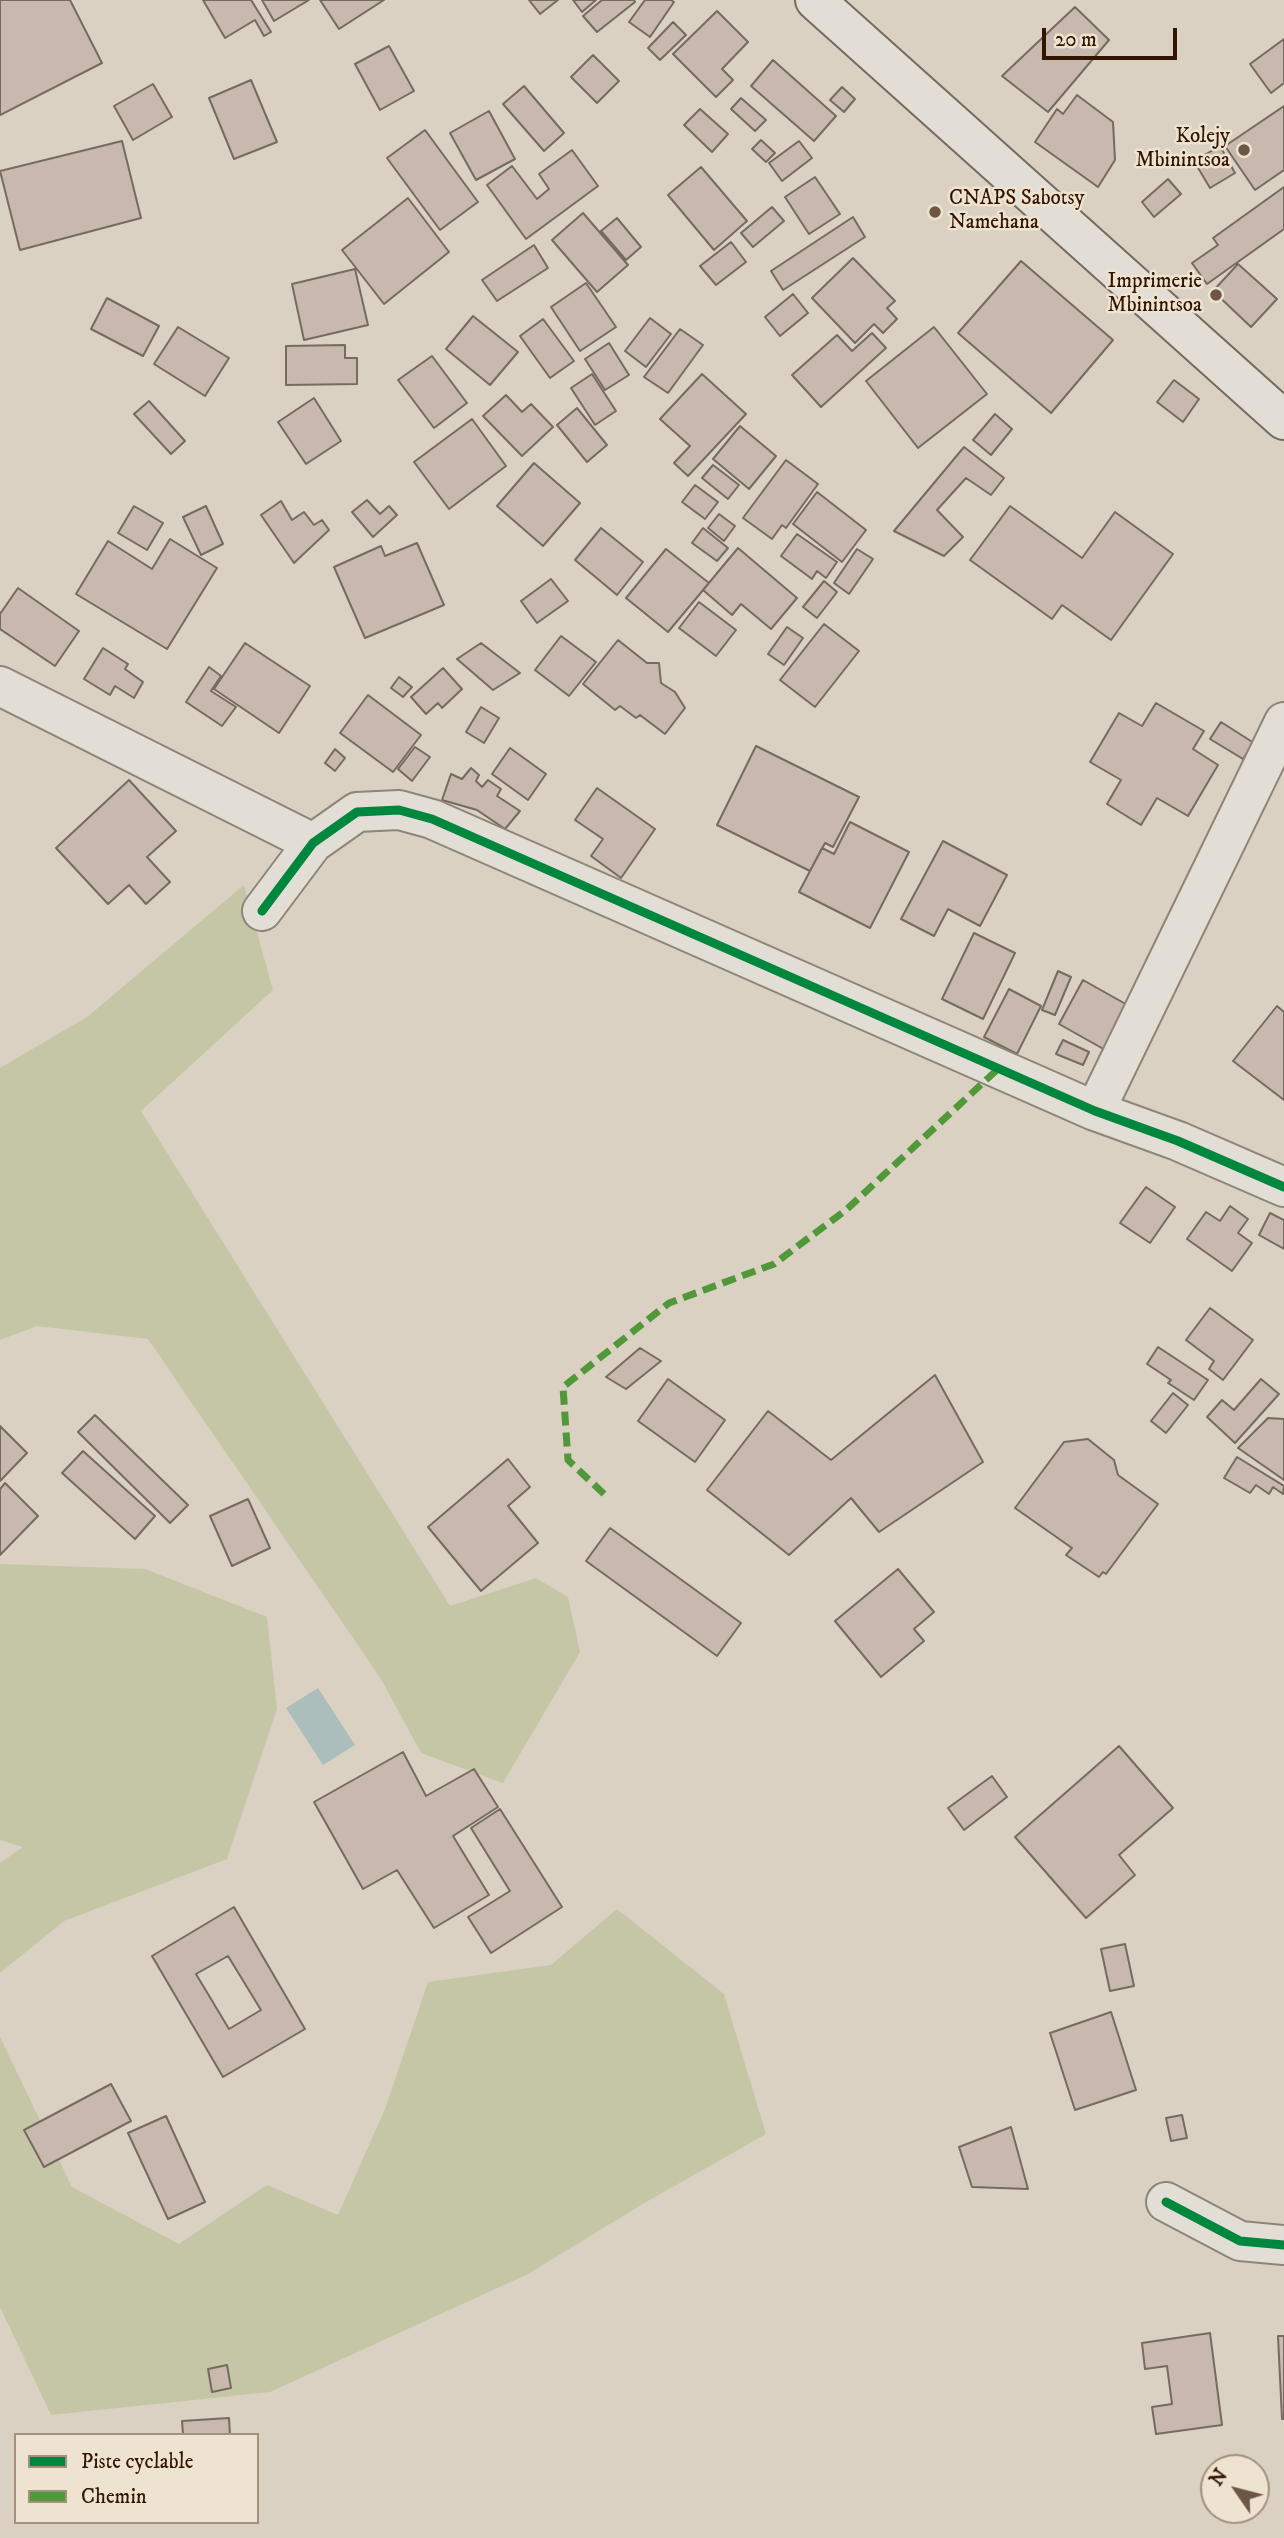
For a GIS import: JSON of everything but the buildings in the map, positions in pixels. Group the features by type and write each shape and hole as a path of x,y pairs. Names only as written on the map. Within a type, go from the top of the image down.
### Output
{"street":[{"path":"815,0 1284,420"},
{"path":"0,686 313,843"},
{"path":"1095,1111 1284,722"},
{"path":"262,911 313,843 357,811 399,810 432,819 1095,1111 1178,1141 1284,1187"},
{"path":"1166,2202 1240,2241 1284,2245"}],"green space":[{"path":"244,885 273,990 141,1111 450,1606 536,1578 568,1597 580,1652 503,1783 421,1753 381,1679 148,1339 37,1326 0,1340 0,1068 87,1017"},
{"path":"0,1564 145,1569 267,1617 277,1709 227,1859 64,1921 0,1973 0,1863 23,1847 0,1840"},
{"path":"617,1909 724,1994 766,2134 641,2205 528,2274 270,2392 51,2415 0,2307 0,2037 72,2187 179,2244 267,2185 338,2215 385,2109 428,1982 551,1965"}],"shaded area":[{"path":"318,1688 355,1745 323,1765 286,1708"}],"marked path":[{"path":"604,1494 568,1460 563,1387 669,1303 774,1264 846,1210 1000,1067"}],"cycle path":[{"path":"262,911 313,843 357,812 399,810 432,819 1095,1111 1178,1141 1284,1187"},
{"path":"1166,2202 1240,2241 1284,2245"}],"place":[{"name":"Kolejy Mbinintsoa","path":"1244,150"},
{"name":"CNAPS Sabotsy Namehana","path":"935,212"},
{"name":"Imprimerie Mbinintsoa","path":"1216,295"}]}
